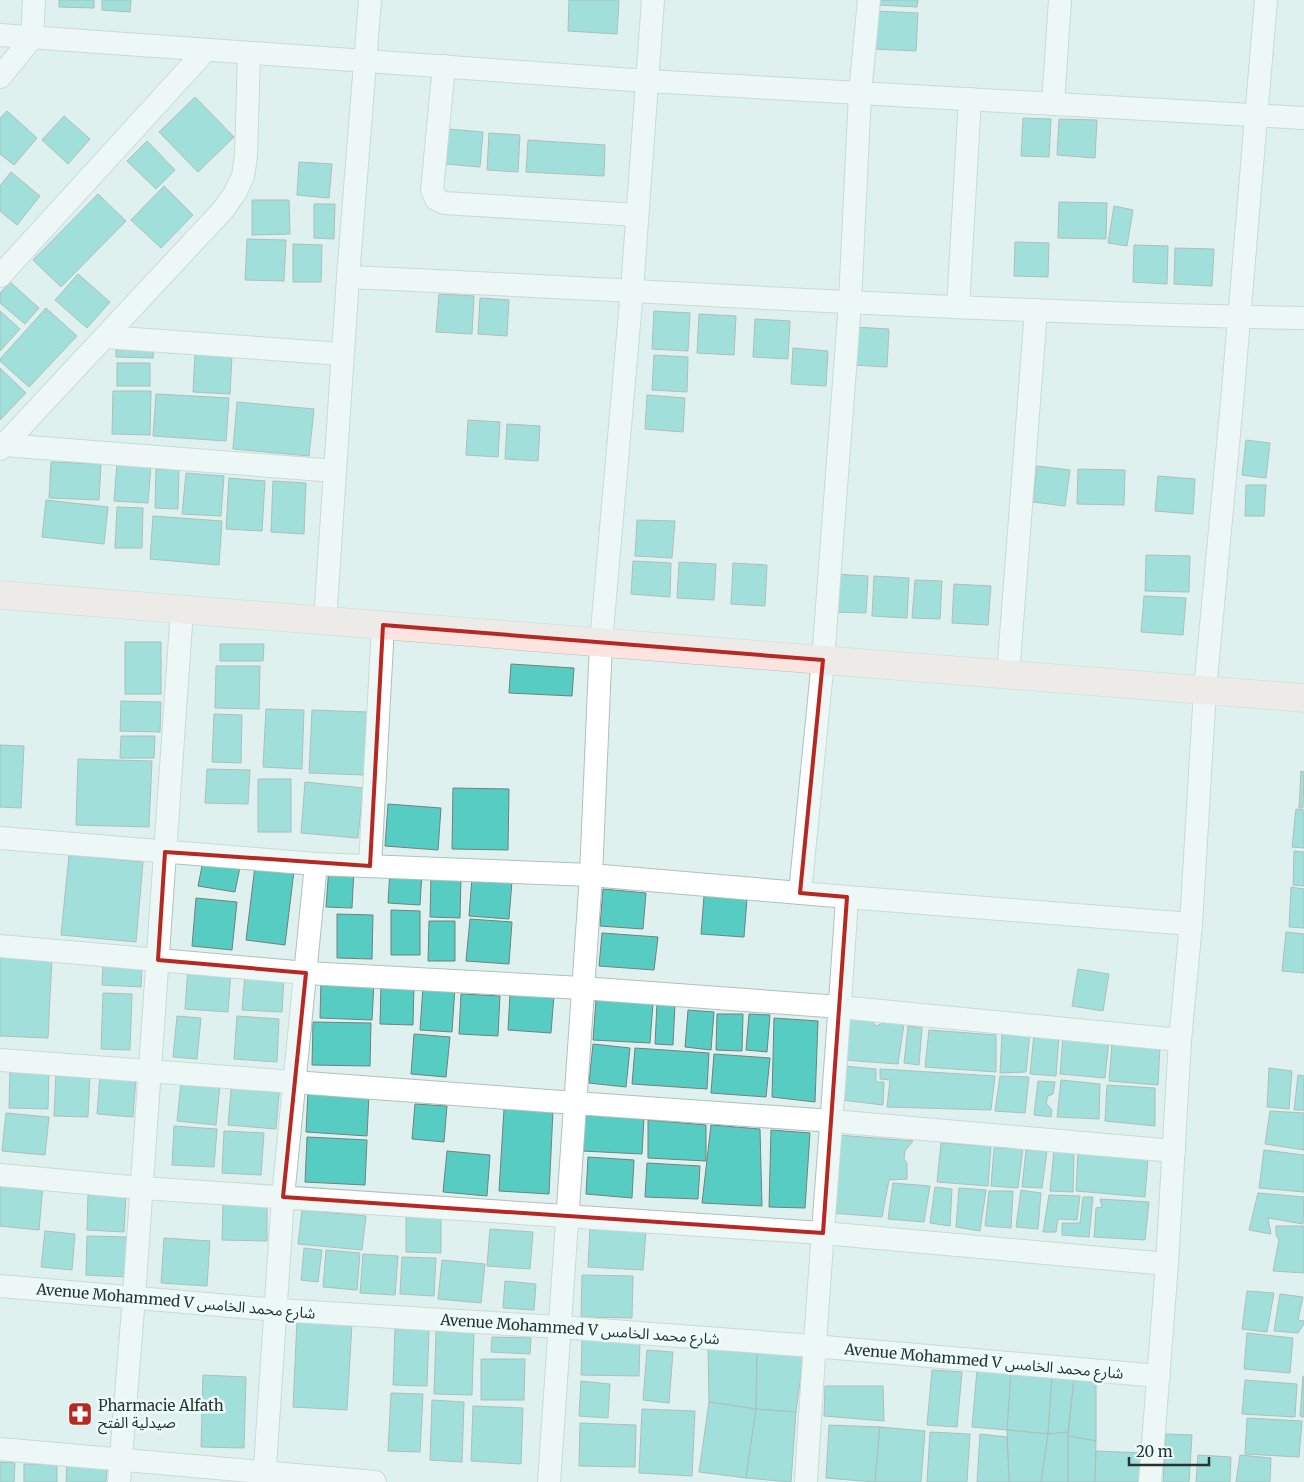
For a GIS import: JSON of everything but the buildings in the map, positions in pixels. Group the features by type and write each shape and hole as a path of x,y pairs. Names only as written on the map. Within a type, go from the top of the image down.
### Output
{"street":[{"path":"0,77 32,38 34,0"},
{"path":"325,621 342,354 370,0"},
{"path":"549,1482 591,875 601,642 632,290 653,0"},
{"path":"800,893 823,660 850,302 860,93 869,0"},
{"path":"1052,104 1060,0"},
{"path":"1150,1482 1167,1264 1180,1040 1191,924 1204,690 1232,402 1266,0"},
{"path":"0,35 647,81 1304,118"},
{"path":"0,276 206,50"},
{"path":"2,447 223,210 235,193 243,176 246,156 249,53"},
{"path":"444,66 432,190 436,198 444,203 637,214"},
{"path":"958,307 970,99"},
{"path":"348,277 958,307 1304,318"},
{"path":"1008,675 1036,310"},
{"path":"106,336 342,354"},
{"path":"2,447 335,471"},
{"path":"0,595 1304,698"},
{"path":"119,1482 142,1188 182,610"},
{"path":"370,866 383,625"},
{"path":"0,838 316,864 591,875 1191,924"},
{"path":"264,1477 277,1310 283,1197 316,864"},
{"path":"806,1482 813,1346 832,1121 847,897"},
{"path":"0,946 306,973 582,988 840,1007 1180,1040"},
{"path":"0,1060 832,1121 1174,1151"},
{"path":"0,1175 142,1188 822,1233 1167,1264"},
{"name":"Avenue Mohammed V شارع محمد الخامس","path":"0,1286 277,1310 559,1327 813,1346 1159,1376"},
{"path":"0,1449 121,1460 264,1477 375,1482"}],"highlighted area":[{"path":"383,625 823,660 800,893 847,897 823,1233 283,1197 306,973 158,960 165,852 370,866"}],"place":[{"name":"Pharmacie Alfath صيدلية الفتح","path":"80,1414"}]}
